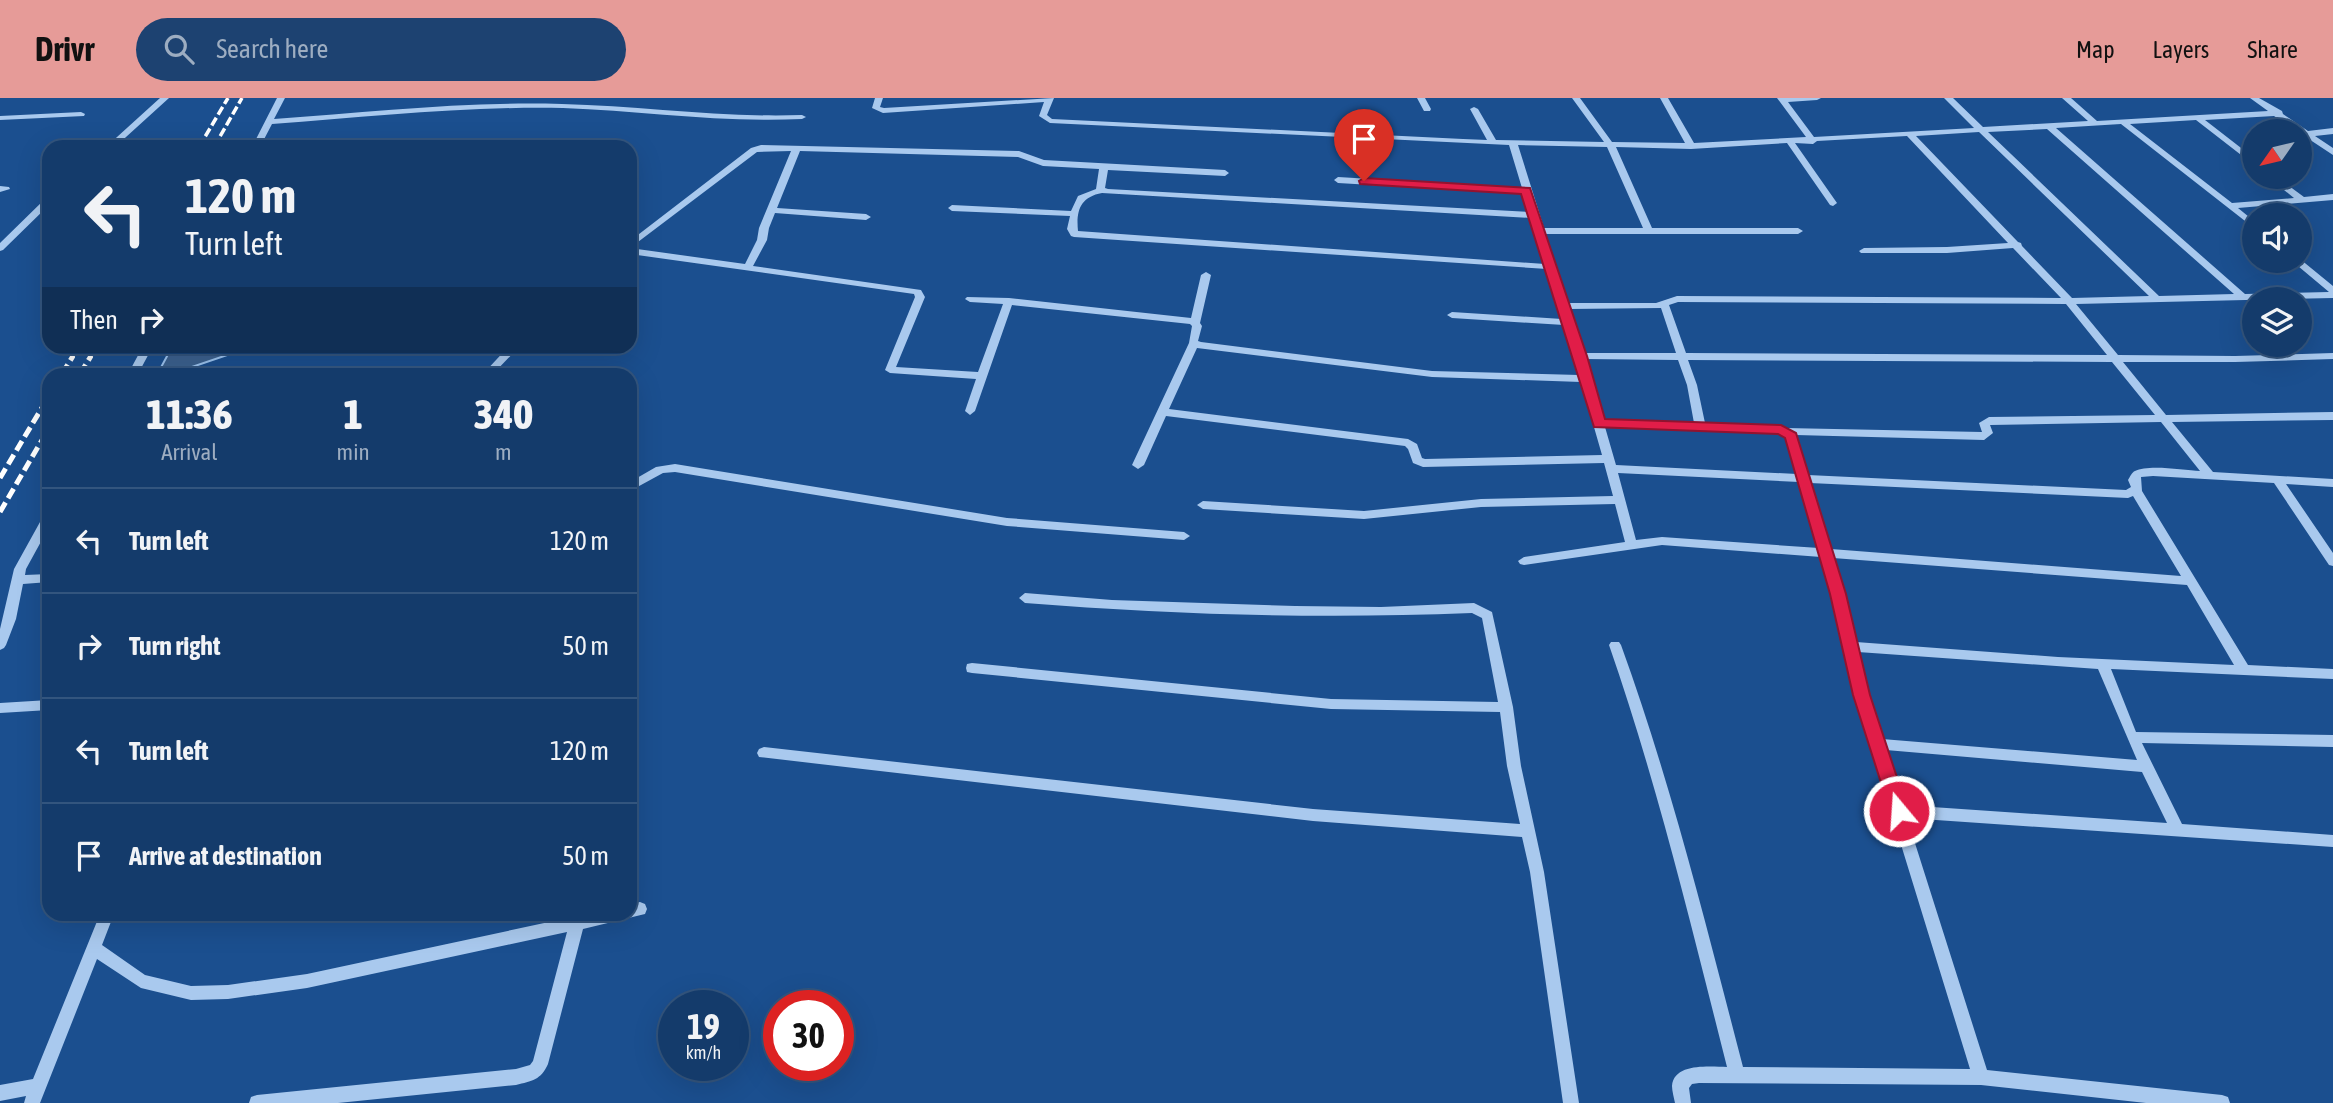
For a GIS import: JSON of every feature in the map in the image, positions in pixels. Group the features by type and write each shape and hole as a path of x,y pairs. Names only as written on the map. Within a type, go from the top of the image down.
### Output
{"street":[{"path":"118,140 165,98"},
{"path":"260,140 281,98"},
{"path":"879,98 876,108 883,111 1050,99 1043,116 1050,121 1493,144 1611,146 1813,141 2279,113"},
{"path":"1420,98 1427,109"},
{"path":"1576,98 1611,146 1648,229"},
{"path":"1664,98 1691,146"},
{"path":"1782,99 1817,98"},
{"path":"1948,98 2157,299"},
{"path":"2066,98 2096,124"},
{"path":"2255,98 2287,119"},
{"path":"1782,99 1813,141"},
{"path":"270,122 509,105 614,107 737,119 802,117"},
{"path":"1474,109 1493,144"},
{"path":"0,118 81,114"},
{"path":"2198,118 2242,153"},
{"path":"2124,122 2242,216"},
{"path":"2050,127 2242,296"},
{"path":"2312,133 2333,131"},
{"path":"1910,135 2069,301 2209,475"},
{"path":"2312,137 2333,152"},
{"path":"1790,142 1833,203"},
{"path":"1513,144 1580,356 1631,543"},
{"path":"748,267 762,240 763,230 797,148"},
{"path":"637,240 754,150 797,148 1008,154 1023,155 1043,163 1225,173"},
{"path":"1101,191 1104,167"},
{"path":"1338,180 1526,191"},
{"path":"2288,189 2302,200"},
{"path":"1534,215 1101,191 1082,194 1072,233 1085,237 1552,267"},
{"path":"2230,206 2333,197"},
{"path":"0,248 42,207"},
{"path":"952,208 1075,214"},
{"path":"771,210 866,217"},
{"path":"1540,231 1798,231"},
{"path":"1864,251 1947,250 2018,245"},
{"path":"637,252 918,292 920,297 890,370 982,376"},
{"path":"2310,273 2333,293"},
{"path":"1138,465 1194,343 1195,322 1206,275"},
{"path":"2312,294 2333,293"},
{"path":"1563,306 1649,306 1677,299 2069,301 2242,297"},
{"path":"970,299 1195,322"},
{"path":"970,411 1009,302"},
{"path":"1664,304 1683,357 1700,426"},
{"path":"1452,315 1569,322"},
{"path":"1194,343 1432,374 1585,379"},
{"path":"494,368 507,354"},
{"path":"1580,356 2117,359 2333,356"},
{"path":"1162,412 1408,443 1413,447 1417,460 1423,463 1611,464 2124,494 2136,491"},
{"path":"1599,424 1984,436 1988,433 1984,424 1989,421 2333,416"},
{"path":"1786,431 1791,436 1878,744 1981,1077"},
{"path":"637,483 660,470 675,468 1007,522 1184,536"},
{"path":"2244,670 2136,491 2135,477 2139,473 2209,475 2333,483"},
{"path":"2278,481 2332,559"},
{"path":"1203,505 1364,515 1481,503 1620,500"},
{"path":"0,646 10,619 17,580 28,552 42,528"},
{"path":"1524,561 1631,543 1661,541 2192,581"},
{"path":"17,580 42,578"},
{"path":"1025,598 1177,608 1381,612 1479,609 1491,619 1514,766 1537,872 1571,1103"},
{"path":"1615,645 1640,712 1668,809 1737,1074"},
{"path":"1851,647 2102,664 2333,674"},
{"path":"2102,664 2132,737 2178,831"},
{"path":"972,668 1331,704 1506,708"},
{"path":"0,708 42,705"},
{"path":"2132,737 2333,741"},
{"path":"1878,744 2147,767"},
{"path":"764,754 1313,815 1528,831"},
{"path":"1899,811 2333,841"},
{"path":"32,1103 104,921"},
{"path":"93,947 141,981 191,993 228,992 307,981 587,921"},
{"path":"257,1103 516,1077 535,1072 540,1065 577,923"},
{"path":"1683,1103 1680,1085 1688,1077 1737,1074 1981,1077 2222,1103"},
{"path":"0,1093 39,1087"}],"water":[{"path":"168,354 230,354 189,368 161,368"}],"railway":[{"path":"203,140 228,98"},
{"path":"218,140 242,98"},
{"path":"72,358 74,354"},
{"path":"90,358 92,354"},
{"path":"66,368 73,356"},
{"path":"84,368 91,356"},
{"path":"0,478 42,408"},
{"path":"0,512 42,440"}],"route":[{"path":"1364,181 1526,191 1580,356 1599,424 1781,430 1791,436 1838,594 1862,695 1899,811"}]}
